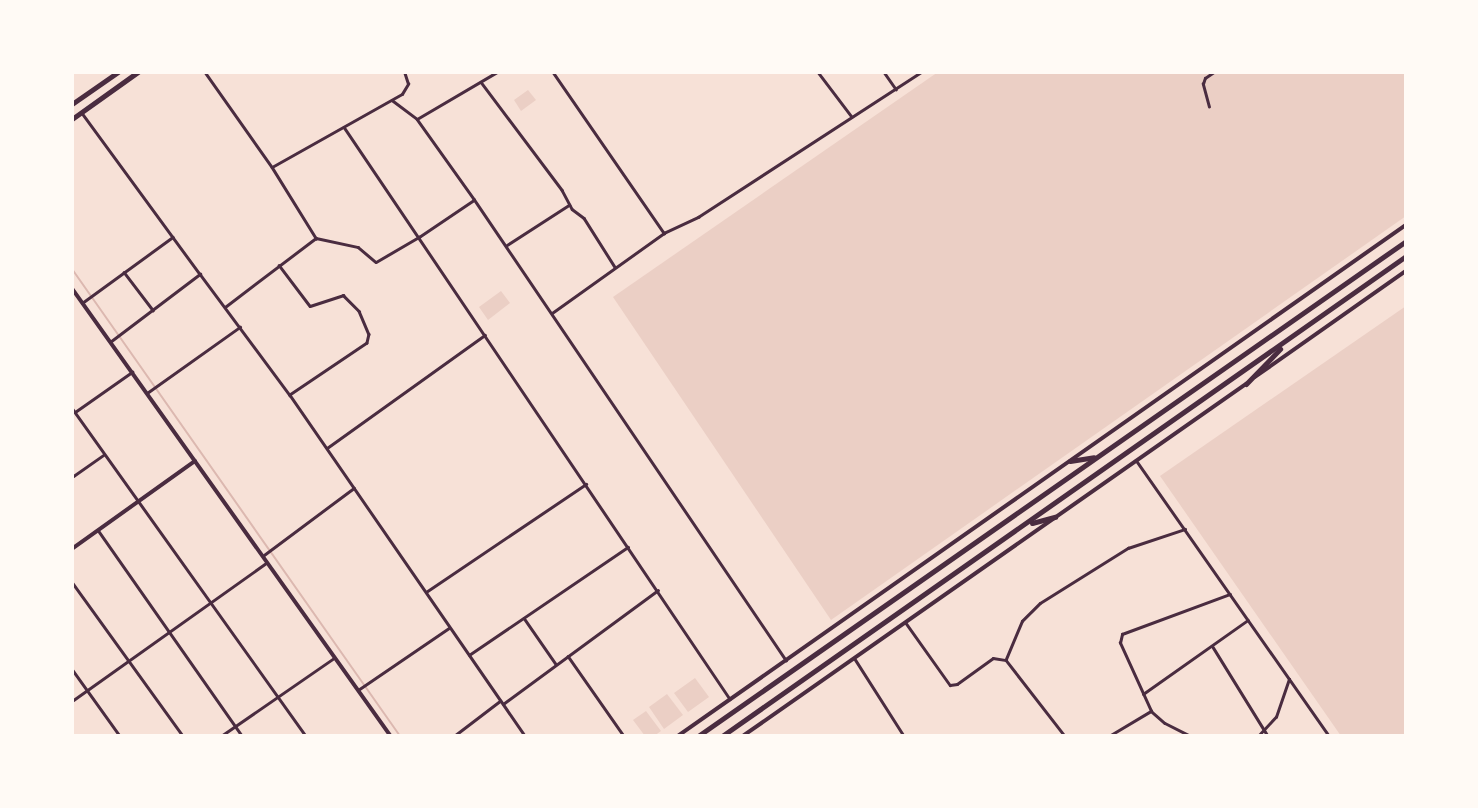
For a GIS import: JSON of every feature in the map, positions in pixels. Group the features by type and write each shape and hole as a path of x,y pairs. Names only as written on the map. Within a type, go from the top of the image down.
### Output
{"highway":[{"path":"698,736 1406,241"},
{"path":"722,736 1406,256"},
{"path":"1245,384 1289,339"},
{"path":"1070,461 1097,456"},
{"path":"1026,525 1055,517"},
{"path":"903,592 919,599"},
{"path":"888,602 898,613"},
{"path":"754,685 761,691"}],"main road":[{"path":"72,104 116,72"},
{"path":"72,119 138,72"}],"street":[{"path":"205,72 272,167 316,238 358,247 376,262 419,237 474,199"},
{"path":"272,167 402,94 408,84 404,72"},
{"path":"417,119 497,72"},
{"path":"553,72 664,233"},
{"path":"818,72 852,118"},
{"path":"884,72 896,89"},
{"path":"552,313 664,233 698,217 921,72"},
{"path":"1209,107 1203,84 1205,78 1214,72"},
{"path":"481,82 548,171 569,205 584,218 615,267"},
{"path":"392,100 417,119 474,199 786,660"},
{"path":"81,112 290,395 525,736"},
{"path":"344,127 730,699"},
{"path":"506,245 569,205"},
{"path":"678,736 1406,225"},
{"path":"82,303 173,237"},
{"path":"225,307 316,238"},
{"path":"279,265 310,306 343,295 359,311 369,334 367,343 290,395"},
{"path":"743,736 1406,271"},
{"path":"124,272 153,310"},
{"path":"110,342 200,274"},
{"path":"72,288 391,736"},
{"path":"147,393 240,327"},
{"path":"327,448 485,335"},
{"path":"75,412 132,372"},
{"path":"72,408 306,736"},
{"path":"72,477 104,454"},
{"path":"1136,460 1329,736"},
{"path":"72,549 195,461"},
{"path":"426,592 586,484"},
{"path":"263,556 354,488"},
{"path":"1006,660 1022,621 1040,603 1128,548 1185,529"},
{"path":"98,530 242,736"},
{"path":"469,655 628,547"},
{"path":"72,701 268,563"},
{"path":"72,582 183,736"},
{"path":"454,736 658,590"},
{"path":"1190,736 1165,723 1151,710 1120,643 1122,634 1230,594"},
{"path":"524,618 556,664"},
{"path":"1143,694 1248,620"},
{"path":"906,623 950,685 957,684 993,659 1006,660 1065,736"},
{"path":"358,690 450,628"},
{"path":"1213,646 1268,736"},
{"path":"568,656 624,736"},
{"path":"221,736 334,657"},
{"path":"855,659 904,736"},
{"path":"72,669 120,736"},
{"path":"1258,736 1276,717 1289,679"},
{"path":"1109,736 1151,710"}],"shaded area":[{"path":"938,72 1406,72 1406,216 831,620 613,297"},
{"path":"528,90 536,100 521,111 514,100"},
{"path":"501,291 510,303 488,320 479,307"},
{"path":"1406,306 1406,736 1341,736 1160,476"},
{"path":"695,678 709,697 688,712 674,693"},
{"path":"667,694 683,715 664,729 649,707"},
{"path":"646,711 661,731 654,736 645,736 633,720"}],"waterway":[{"path":"72,269 400,736"}]}
